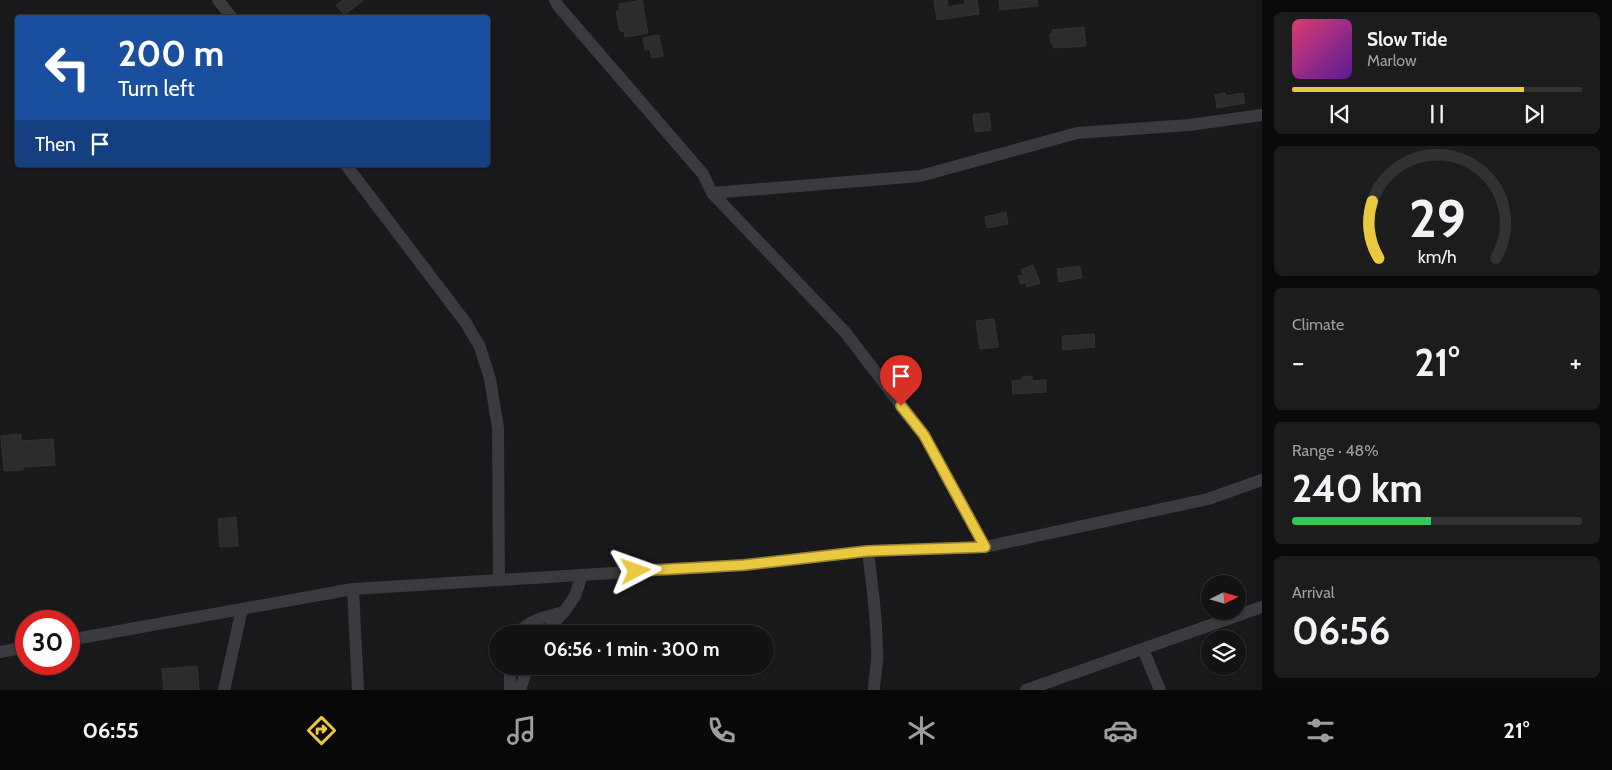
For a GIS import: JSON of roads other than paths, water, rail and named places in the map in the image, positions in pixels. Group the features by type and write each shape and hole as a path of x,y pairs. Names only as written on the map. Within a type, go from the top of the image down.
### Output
{"street":[{"path":"218,0 230,15"},
{"path":"555,0 703,174 712,193 845,332 924,435 985,547"},
{"path":"712,193 920,176 1077,134 1189,125 1262,115"},
{"path":"348,167 466,323 480,347 490,379 498,428 499,580"},
{"path":"80,638 353,589 744,565 868,551 985,547 1208,499 1262,480"},
{"path":"868,551 876,616 878,655 874,690"},
{"path":"552,625 575,596 582,575"},
{"path":"353,589 358,690"},
{"path":"1026,690 1262,607"},
{"path":"224,690 242,609"},
{"path":"525,625 541,617 564,612"},
{"path":"1143,649 1160,690"},
{"path":"0,652 15,650"},
{"path":"510,675 510,690"},
{"path":"520,690 525,675"}]}
